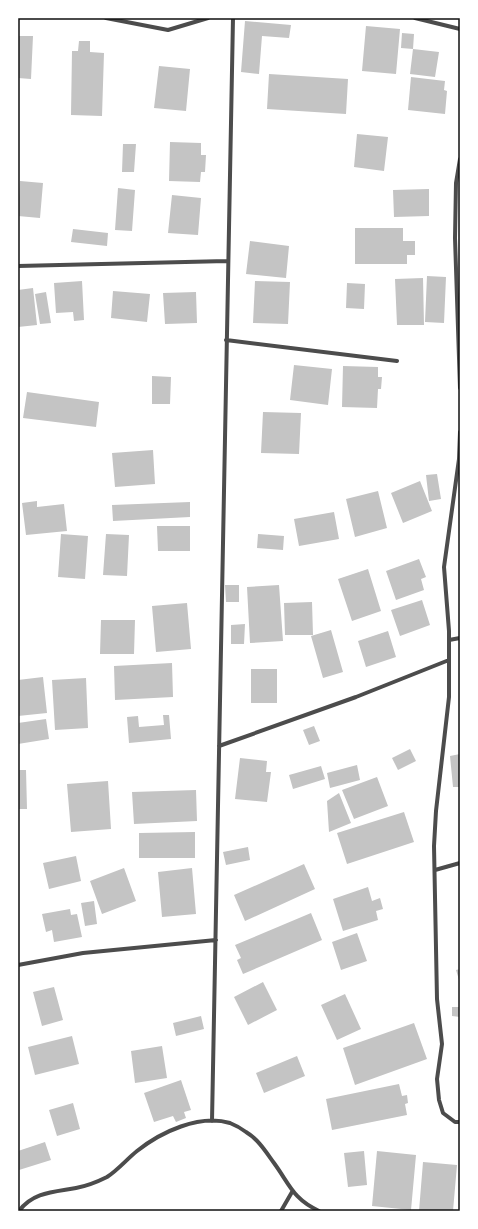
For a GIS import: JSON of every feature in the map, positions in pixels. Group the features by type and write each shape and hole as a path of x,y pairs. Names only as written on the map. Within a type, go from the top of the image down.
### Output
{"street":[{"path":"106,18 168,30 208,18"},
{"path":"212,1121 227,261 233,18"},
{"path":"415,18 460,28"},
{"path":"460,159 456,183 455,238 460,388"},
{"path":"18,266 227,261"},
{"path":"226,340 397,361"},
{"path":"460,432 459,458 444,567 449,640 449,697 436,811 434,846 437,999 442,1044 437,1079 439,1100 443,1113 455,1122 460,1122"},
{"path":"449,640 460,638"},
{"path":"219,746 356,697 449,660"},
{"path":"435,870 460,863"},
{"path":"18,965 83,953 216,940"},
{"path":"18,1211 31,1199 41,1194 92,1184 108,1176 137,1151 169,1132 192,1124 212,1121 230,1123 248,1132 263,1148 292,1192 299,1199 319,1211"},
{"path":"281,1211 292,1192"}],"building":[{"path":"245,21 291,25 289,38 262,36 259,74 241,72"},
{"path":"366,26 400,29 396,74 362,71"},
{"path":"402,33 414,34 413,49 401,48"},
{"path":"18,36 33,36 31,79 18,78"},
{"path":"79,41 90,41 90,52 104,53 102,116 71,115 72,51 78,51"},
{"path":"413,49 439,52 435,77 410,74"},
{"path":"159,66 190,69 186,111 154,108"},
{"path":"269,74 348,79 346,114 267,109"},
{"path":"411,77 445,81 444,90 447,91 445,114 408,110"},
{"path":"357,134 388,137 384,171 354,167"},
{"path":"170,142 201,143 201,155 206,155 205,172 201,172 200,182 169,181"},
{"path":"123,144 136,144 134,172 122,172"},
{"path":"20,181 43,183 40,218 18,216"},
{"path":"118,188 135,190 132,231 115,230"},
{"path":"429,189 429,216 394,217 393,190"},
{"path":"172,195 201,198 198,235 168,233"},
{"path":"355,228 403,228 403,241 415,241 415,255 407,255 407,264 355,264"},
{"path":"73,229 108,233 107,246 71,242"},
{"path":"250,241 289,246 286,278 246,274"},
{"path":"427,276 446,277 444,323 425,322"},
{"path":"423,278 424,325 397,325 395,279"},
{"path":"82,281 84,320 74,321 73,312 56,313 54,283"},
{"path":"255,281 290,282 288,324 253,323"},
{"path":"347,283 365,284 364,309 346,308"},
{"path":"33,288 37,325 18,327 18,290"},
{"path":"113,291 150,294 147,322 111,318"},
{"path":"46,292 51,323 40,324 35,294"},
{"path":"196,292 197,323 165,324 163,293"},
{"path":"294,365 332,369 328,405 290,400"},
{"path":"343,366 378,367 378,377 382,377 381,389 378,389 377,408 342,407"},
{"path":"152,376 171,377 170,404 152,404"},
{"path":"27,392 99,402 96,427 23,418"},
{"path":"263,412 301,413 299,454 261,453"},
{"path":"153,450 155,484 115,487 112,453"},
{"path":"437,474 441,499 429,501 426,475"},
{"path":"420,481 432,511 403,523 391,493"},
{"path":"378,491 387,528 355,537 346,499"},
{"path":"37,501 37,507 64,504 67,531 26,535 22,503"},
{"path":"190,502 190,517 113,521 112,505"},
{"path":"334,512 339,539 299,546 294,519"},
{"path":"157,526 190,526 190,551 158,551"},
{"path":"61,534 88,536 85,579 58,577"},
{"path":"106,534 129,535 127,576 103,575"},
{"path":"258,534 284,536 283,550 257,548"},
{"path":"419,559 426,577 421,579 424,590 396,600 386,571"},
{"path":"368,569 381,611 352,621 338,579"},
{"path":"225,585 239,585 239,602 226,602"},
{"path":"279,585 283,641 250,643 247,587"},
{"path":"422,600 430,625 400,636 391,610"},
{"path":"312,602 313,635 285,635 284,603"},
{"path":"187,603 191,649 156,652 152,606"},
{"path":"101,620 135,620 134,654 100,654"},
{"path":"245,624 244,644 231,644 231,625"},
{"path":"331,630 343,672 323,678 311,636"},
{"path":"388,631 396,657 366,667 358,641"},
{"path":"172,663 173,697 115,700 114,666"},
{"path":"251,669 277,669 277,703 251,703"},
{"path":"43,677 47,713 18,716 18,680"},
{"path":"86,678 88,728 55,730 52,680"},
{"path":"163,715 169,715 171,739 129,743 127,717 138,716 139,727 164,725"},
{"path":"46,719 49,739 18,744 18,723"},
{"path":"314,726 320,741 309,745 303,730"},
{"path":"410,749 416,761 398,770 392,758"},
{"path":"460,754 460,787 453,787 450,756"},
{"path":"240,758 267,761 266,772 271,772 267,802 235,799"},
{"path":"357,765 360,780 330,788 327,773"},
{"path":"321,766 325,779 293,789 289,775"},
{"path":"18,770 26,770 27,809 18,809"},
{"path":"377,777 388,806 354,819 342,790"},
{"path":"108,781 111,829 71,832 67,784"},
{"path":"196,790 197,821 134,824 132,792"},
{"path":"339,793 351,823 329,832 327,801"},
{"path":"404,812 414,842 347,864 337,833"},
{"path":"195,832 195,858 139,858 139,833"},
{"path":"248,847 250,860 226,865 223,852"},
{"path":"76,856 81,881 49,889 43,863"},
{"path":"304,864 315,889 245,921 234,895"},
{"path":"124,868 136,901 102,914 90,881"},
{"path":"192,868 196,914 162,917 158,872"},
{"path":"368,887 372,901 380,898 383,909 376,911 378,920 343,931 333,899"},
{"path":"94,901 97,924 85,926 81,903"},
{"path":"70,909 71,915 77,914 82,937 54,942 52,930 46,932 42,914"},
{"path":"311,913 322,940 243,974 237,960 241,958 235,945"},
{"path":"357,933 367,961 341,970 332,942"},
{"path":"460,969 460,983 456,970"},
{"path":"263,982 277,1010 248,1025 234,997"},
{"path":"54,987 63,1020 42,1026 33,992"},
{"path":"345,994 361,1029 337,1040 321,1005"},
{"path":"452,1007 460,1007 460,1017 452,1016"},
{"path":"201,1016 204,1029 176,1036 173,1023"},
{"path":"414,1023 427,1059 355,1085 343,1048"},
{"path":"72,1036 79,1064 35,1075 28,1047"},
{"path":"162,1046 167,1078 135,1083 131,1051"},
{"path":"297,1056 305,1076 264,1093 256,1073"},
{"path":"181,1080 191,1110 184,1112 186,1118 176,1122 173,1116 154,1122 144,1093"},
{"path":"399,1084 402,1096 407,1095 408,1103 405,1104 407,1115 332,1130 326,1099"},
{"path":"73,1103 80,1129 57,1136 49,1110"},
{"path":"45,1142 51,1160 19,1170 18,1151"},
{"path":"364,1151 367,1185 348,1187 344,1153"},
{"path":"377,1151 416,1155 411,1210 372,1206"},
{"path":"423,1162 457,1165 453,1211 419,1211"}]}
